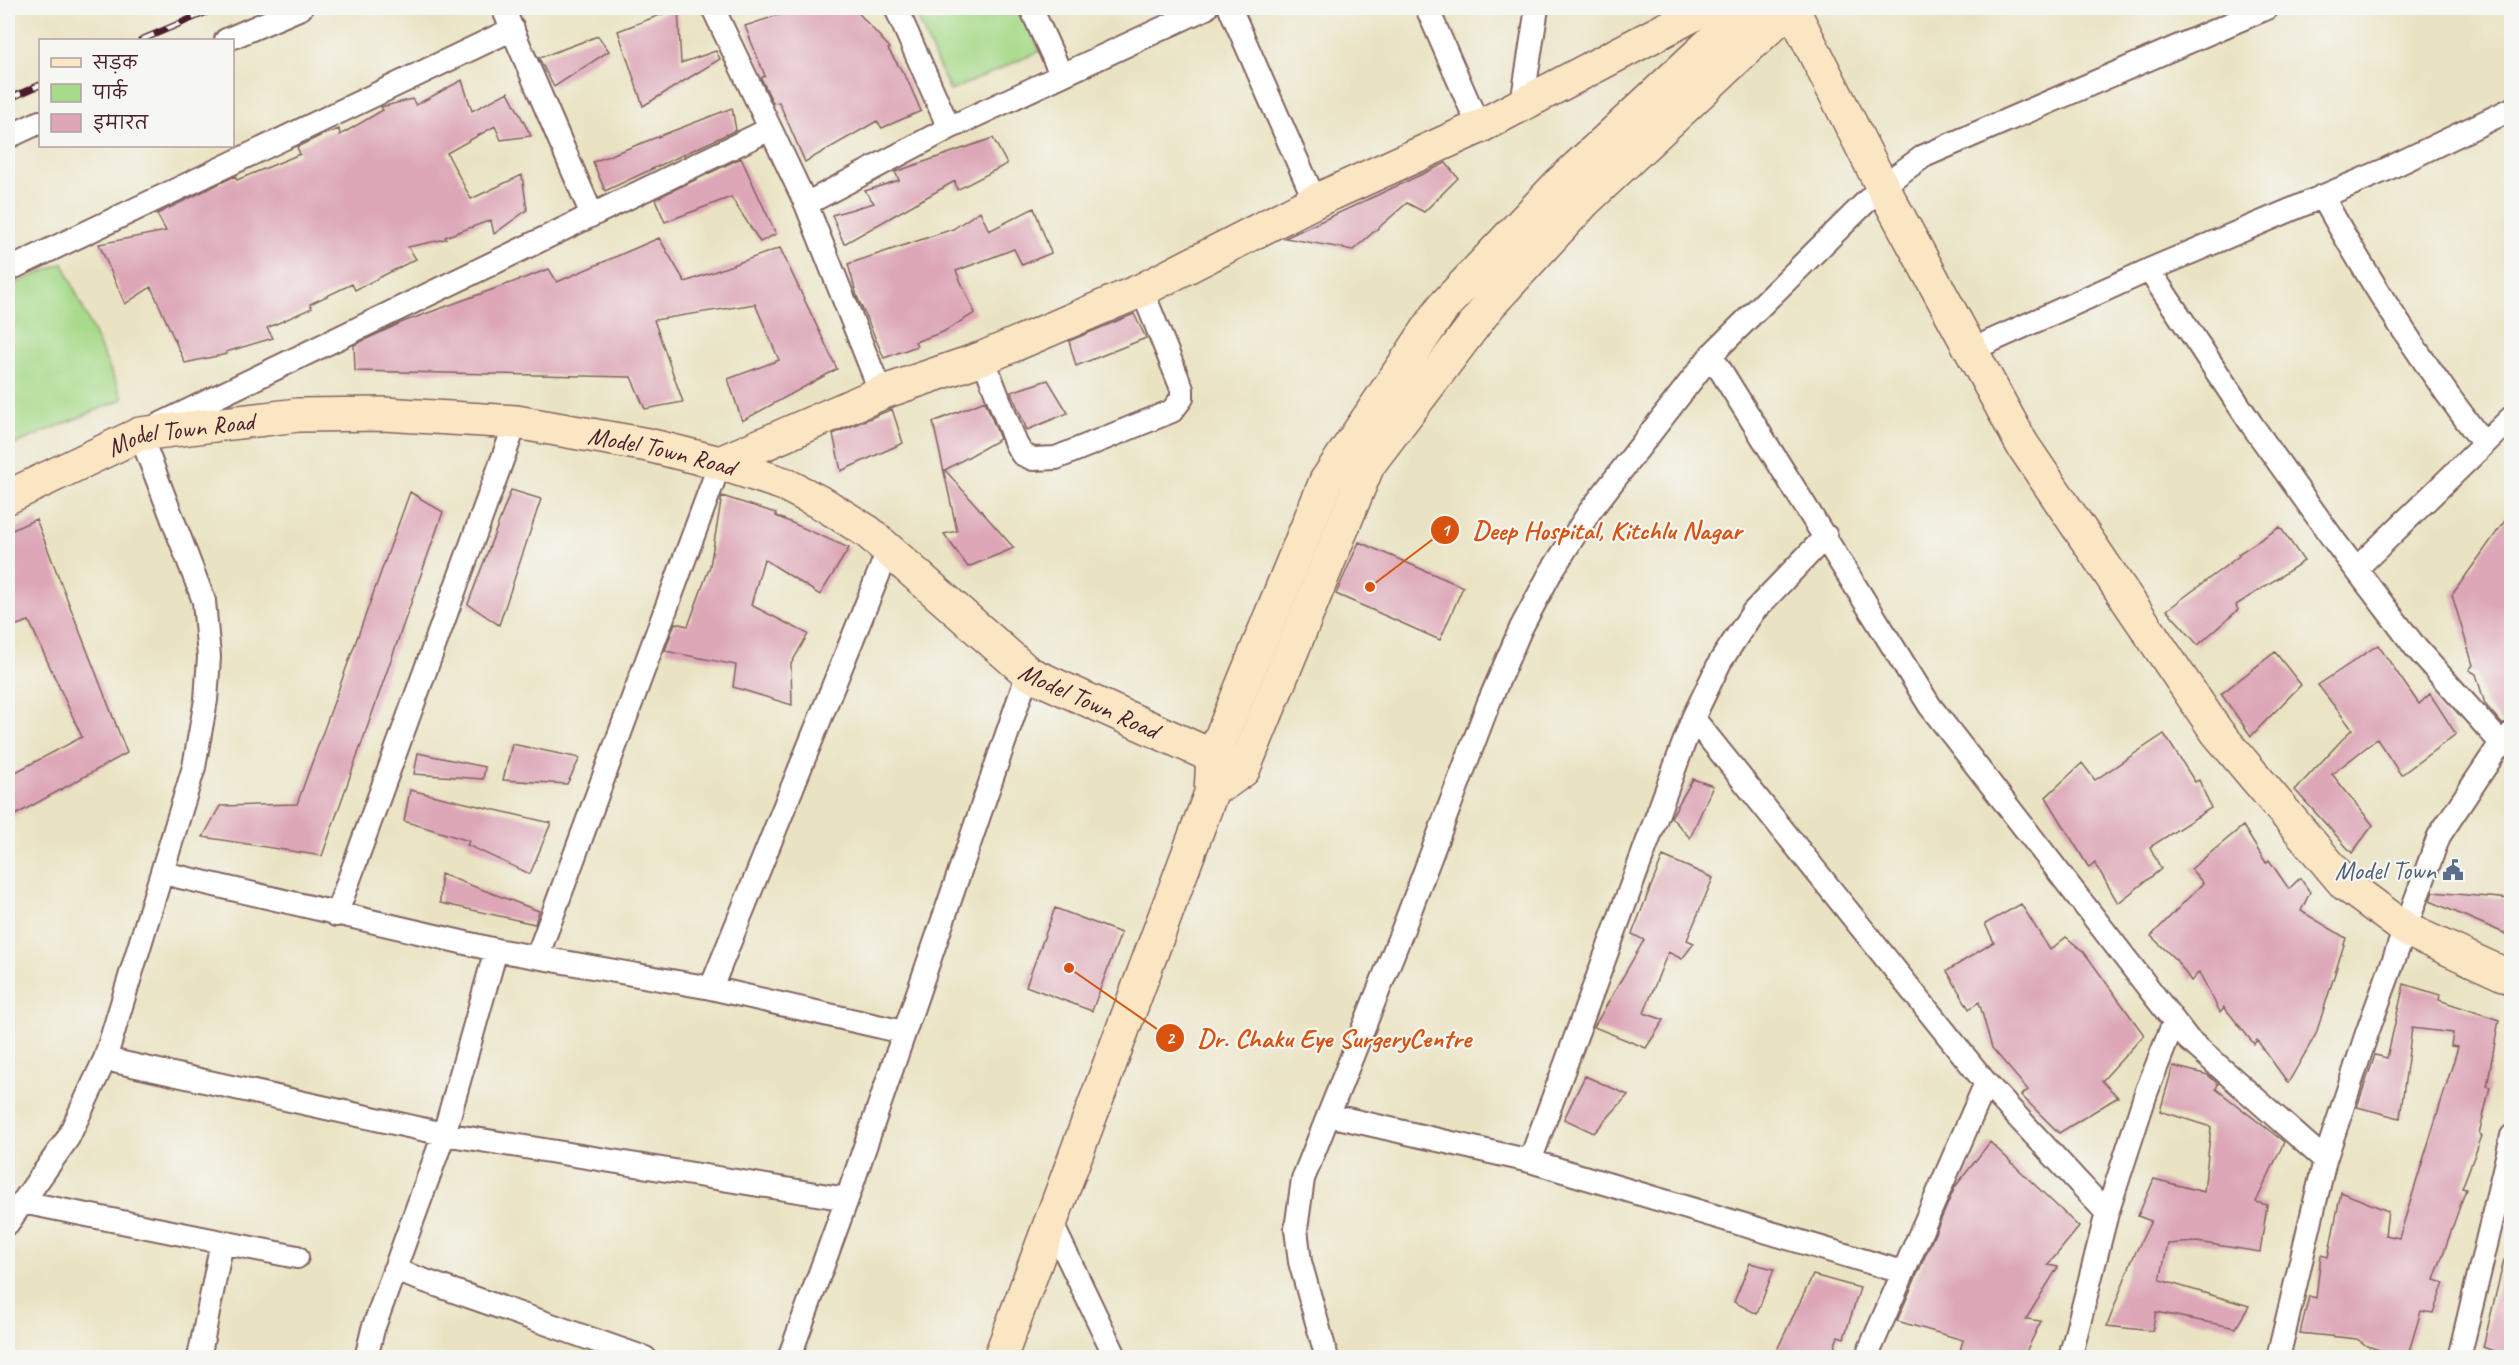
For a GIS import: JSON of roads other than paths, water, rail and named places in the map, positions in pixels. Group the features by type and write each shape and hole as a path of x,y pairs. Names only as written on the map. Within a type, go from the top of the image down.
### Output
{"street":[{"path":"228,39 301,8"},
{"path":"504,8 592,215"},
{"path":"713,8 806,204 881,393"},
{"path":"896,8 949,128"},
{"path":"1031,8 1061,74"},
{"path":"806,204 949,128 1206,8"},
{"path":"1230,8 1315,201"},
{"path":"1427,8 1479,127"},
{"path":"1522,104 1537,8"},
{"path":"537,957 720,464 881,393 983,358 1142,290 1315,201 1479,127 1706,8"},
{"path":"1000,1358 1211,793 1213,757 1326,481 1443,307 1558,185 1748,8"},
{"path":"1211,793 1243,770 1368,465 1490,304 1584,202 1791,8 1882,186 2022,444 2217,732 2345,884 2407,930 2511,978"},
{"path":"1327,1358 1300,1262 1296,1229 1303,1179 1403,929 1489,702 1521,628 1551,572 1590,511 1711,355 1882,186 1924,156 2267,8"},
{"path":"8,270 513,29"},
{"path":"1971,350 2149,270 2385,170 2511,109"},
{"path":"8,137 39,122"},
{"path":"8,1223 68,1138 105,1059 164,873 194,767 206,700 209,657 204,601 140,434 770,129"},
{"path":"2322,196 2360,265 2428,370 2484,444"},
{"path":"2149,270 2252,425 2416,648 2508,741 2439,836 2407,930 2367,1033 2325,1160 2278,1358"},
{"path":"983,358 1016,444 1022,454 1033,459 1056,458 1172,411 1182,398 1182,389 1142,290"},
{"path":"1711,355 1930,706 2188,1039 2325,1160"},
{"name":"Model Town Road","path":"8,497 140,434 298,415 384,414 516,422 648,445 784,484 825,505 868,532 1028,673 1243,770"},
{"path":"2356,569 2511,417"},
{"path":"336,915 516,422"},
{"path":"1530,1161 1693,718 1720,662 1753,612 1826,536"},
{"path":"711,988 888,551"},
{"path":"789,1358 847,1199 1028,673"},
{"path":"1693,718 1986,1083 2107,1213"},
{"path":"164,873 336,915 496,950 711,988 903,1032"},
{"path":"366,1358 373,1329 444,1134 496,950"},
{"path":"2070,1358 2107,1213 2146,1093 2174,1022"},
{"path":"105,1059 444,1134 847,1199"},
{"path":"1866,1358 1986,1083"},
{"path":"1329,1115 1530,1161 1902,1272"},
{"path":"2459,1358 2511,1136"},
{"path":"22,1202 297,1257"},
{"path":"1050,1220 1116,1358"},
{"path":"198,1358 222,1242"},
{"path":"394,1270 619,1353 645,1358"}],"railway":[{"path":"143,39 216,8"},
{"path":"8,99 39,85"}],"place":[{"name":"Deep Hospital, Kitchlu Nagar","path":"1370,587"},
{"name":"Model Town","path":"2453,870"},
{"name":"Dr. Chaku Eye SurgeryCentre","path":"1069,968"}]}
